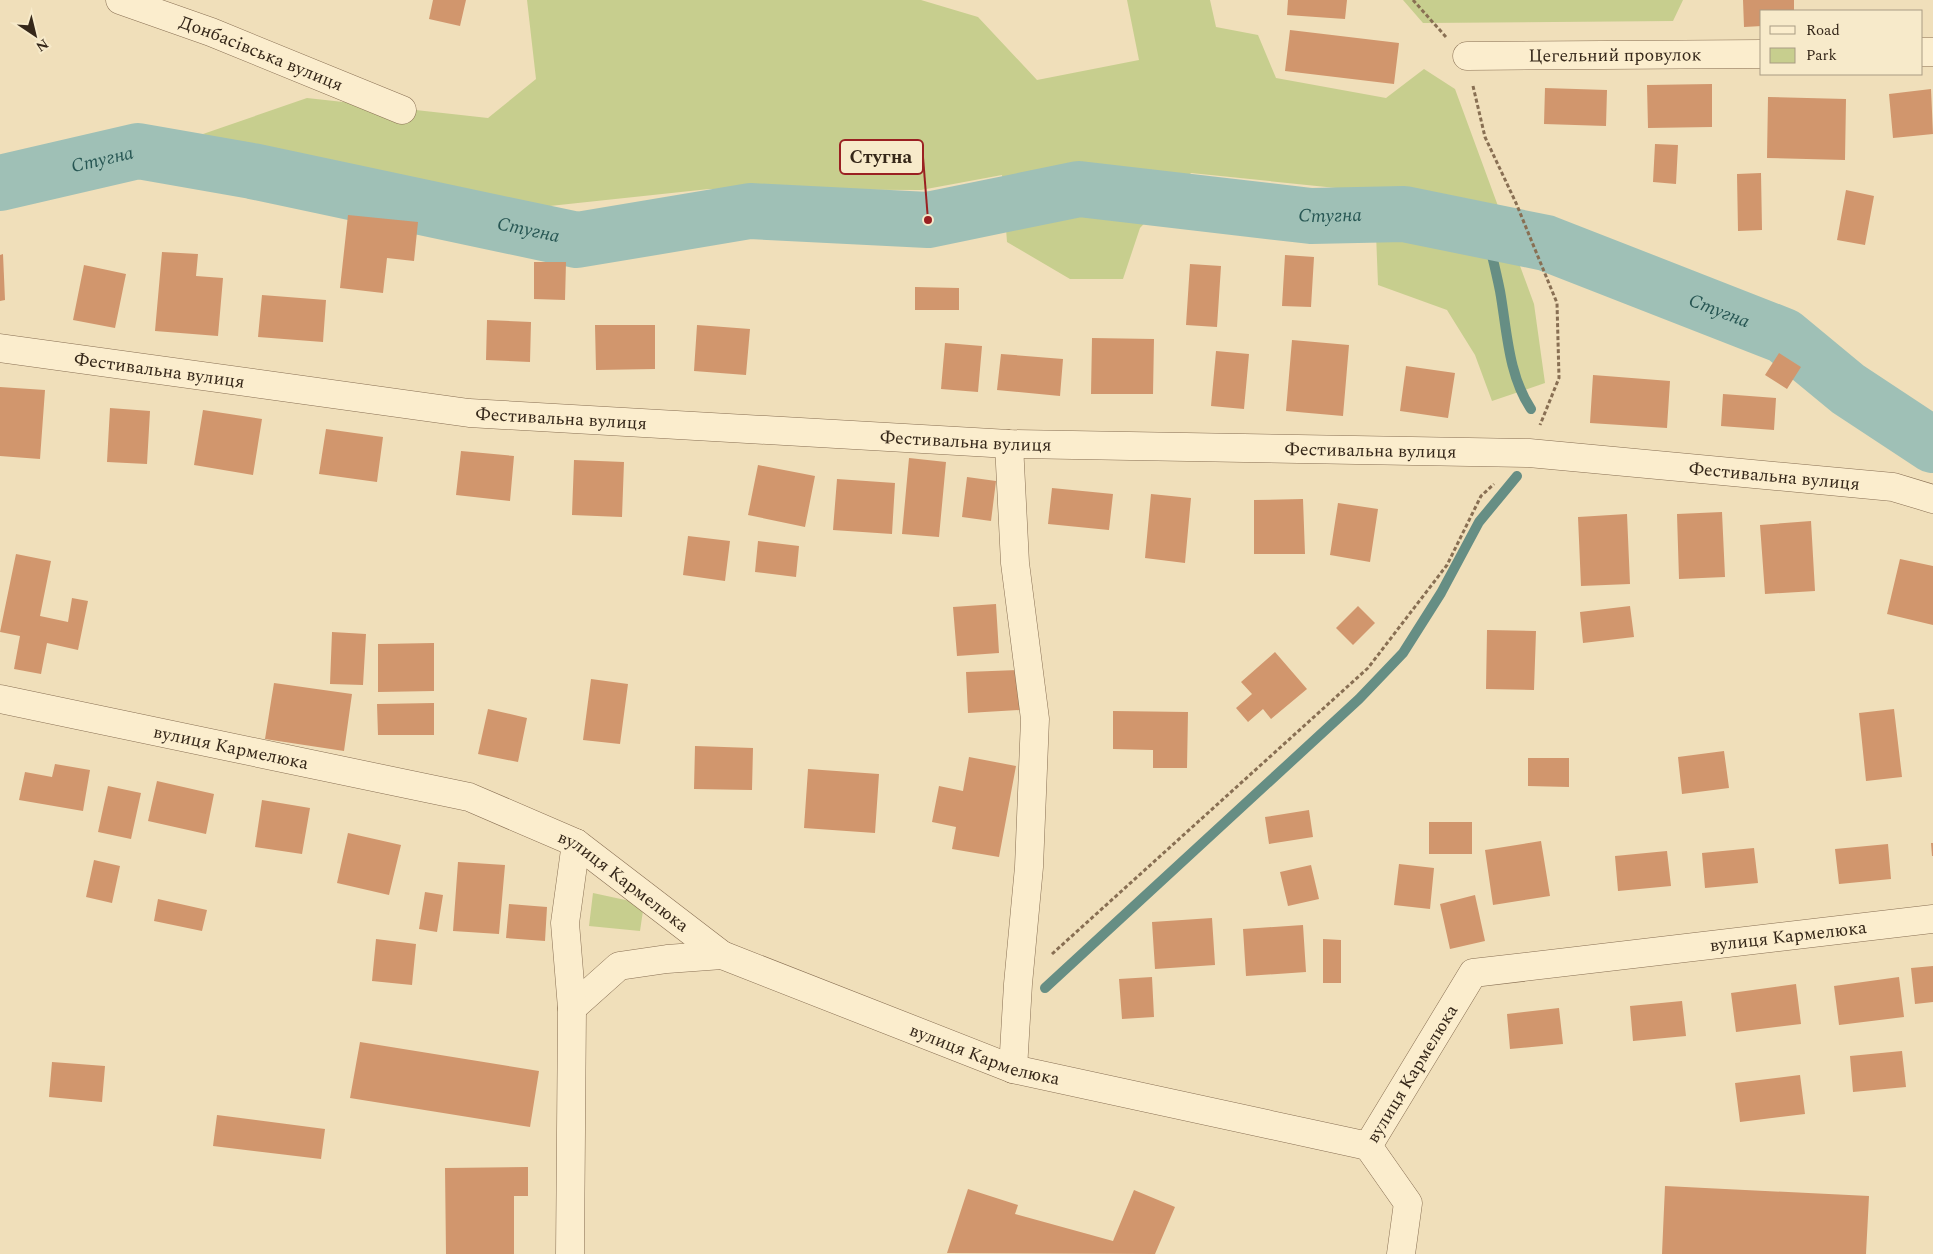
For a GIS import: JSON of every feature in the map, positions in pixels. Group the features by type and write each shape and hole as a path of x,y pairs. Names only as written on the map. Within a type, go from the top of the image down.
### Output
{"street":[{"name":"Донбасівська вулиця","path":"120,0 212,32 402,110"},
{"name":"Цегельний провулок","path":"1467,56 1760,54"},
{"name":"Фестивальна вулиця","path":"0,348 469,413 1009,444 1529,453 1893,487 1933,499"},
{"path":"1009,444 1015,563 1035,720 1029,867 1018,984 1013,1069"},
{"name":"вулиця Кармелюка","path":"0,699 469,797 576,842 722,955 1013,1069 1368,1146 1473,973 1933,919"},
{"path":"570,1254 572,1008 565,922 576,842"},
{"path":"572,1008 619,966 667,958 722,955"},
{"path":"1368,1146 1408,1204 1401,1254"}],"path":[{"path":"1413,0 1439,31 1467,56 1484,137 1525,226 1557,303 1559,378 1529,453"},
{"path":"1018,984 1368,668 1447,565 1481,496 1495,483"}],"green space":[{"path":"527,0 921,0 978,17 1037,80 1139,60 1127,0 1210,0 1216,27 1258,35 1276,78 1386,98 1424,69 1455,89 1534,304 1545,383 1492,401 1475,355 1447,310 1378,285 1376,233 1346,189 1191,173 1140,228 1123,279 1070,279 1007,242 1002,175 921,190 709,189 531,208 380,180 278,166 203,134 307,98 488,118 536,79"},
{"path":"1403,0 1683,0 1673,21 1423,23"},
{"path":"593,893 644,904 640,931 589,926"}],"building":[{"path":"433,0 466,0 460,26 429,19"},
{"path":"1288,0 1347,0 1345,19 1287,15"},
{"path":"1743,0 1794,0 1794,10 1760,10 1760,26 1744,27"},
{"path":"1290,30 1399,43 1394,84 1285,71"},
{"path":"1712,84 1712,127 1648,128 1647,85"},
{"path":"1545,88 1607,90 1606,126 1544,124"},
{"path":"1931,89 1933,134 1893,138 1889,94"},
{"path":"1768,97 1846,99 1845,160 1767,158"},
{"path":"1655,144 1678,145 1676,184 1653,182"},
{"path":"1761,173 1762,230 1738,231 1737,174"},
{"path":"1846,190 1874,196 1865,245 1837,240"},
{"path":"348,215 418,222 414,261 387,258 383,293 340,288"},
{"path":"162,252 198,254 196,276 223,278 218,336 155,331"},
{"path":"3,254 5,300 0,301 0,255"},
{"path":"1285,255 1314,257 1311,307 1282,306"},
{"path":"534,262 566,262 565,300 534,299"},
{"path":"1190,264 1221,266 1217,327 1186,325"},
{"path":"84,265 126,274 115,328 73,320"},
{"path":"915,287 959,288 959,310 915,310"},
{"path":"262,295 326,300 323,342 258,337"},
{"path":"487,320 531,322 530,362 486,360"},
{"path":"595,325 655,325 655,369 596,370"},
{"path":"697,325 750,329 746,375 694,371"},
{"path":"1092,338 1154,339 1153,394 1091,394"},
{"path":"1292,340 1349,345 1343,416 1286,411"},
{"path":"945,343 982,346 978,392 941,389"},
{"path":"1216,351 1249,354 1244,409 1211,406"},
{"path":"1779,353 1801,367 1787,389 1765,375"},
{"path":"1001,354 1063,359 1060,396 997,390"},
{"path":"1406,366 1455,373 1448,418 1400,411"},
{"path":"1593,375 1670,381 1667,428 1590,423"},
{"path":"0,387 45,390 40,459 0,456"},
{"path":"1723,394 1776,398 1774,430 1721,426"},
{"path":"110,408 150,411 147,464 107,462"},
{"path":"203,410 262,419 253,475 194,465"},
{"path":"326,429 383,437 377,482 319,474"},
{"path":"461,451 514,456 510,501 456,495"},
{"path":"909,458 946,462 939,537 902,534"},
{"path":"574,460 624,462 622,517 572,515"},
{"path":"758,465 815,476 805,527 748,515"},
{"path":"967,477 996,481 991,521 962,517"},
{"path":"837,479 895,483 892,534 833,530"},
{"path":"1052,488 1113,494 1109,530 1048,524"},
{"path":"1151,494 1191,498 1185,563 1145,558"},
{"path":"1303,499 1305,554 1254,554 1254,500"},
{"path":"1338,503 1378,509 1370,562 1330,555"},
{"path":"1722,512 1725,577 1679,579 1677,514"},
{"path":"1627,514 1630,584 1581,586 1578,517"},
{"path":"1811,521 1815,591 1765,594 1760,525"},
{"path":"688,536 730,541 725,581 683,575"},
{"path":"758,541 799,546 796,577 755,572"},
{"path":"16,554 51,561 40,616 68,622 72,598 88,601 78,650 47,643 41,674 14,669 20,636 0,632"},
{"path":"1900,559 1933,566 1933,625 1887,614"},
{"path":"996,604 999,653 957,656 953,607"},
{"path":"1358,606 1375,623 1353,645 1336,628"},
{"path":"1630,606 1634,637 1583,643 1580,612"},
{"path":"1487,630 1536,631 1534,690 1486,689"},
{"path":"332,632 366,634 363,685 330,684"},
{"path":"434,643 434,691 378,692 378,644"},
{"path":"1275,652 1307,689 1271,719 1263,709 1248,722 1236,708 1252,694 1241,682"},
{"path":"1018,670 1020,710 968,713 966,672"},
{"path":"591,679 628,684 620,744 583,740"},
{"path":"274,683 352,694 344,751 265,739"},
{"path":"434,703 434,735 378,735 377,704"},
{"path":"488,709 527,718 518,762 478,754"},
{"path":"1894,709 1902,777 1866,781 1859,713"},
{"path":"1113,711 1188,712 1187,768 1153,768 1153,750 1113,749"},
{"path":"695,746 753,748 752,790 694,789"},
{"path":"1724,751 1729,788 1682,794 1678,757"},
{"path":"969,757 1016,766 999,857 952,849 956,827 932,822 939,786 963,791"},
{"path":"1528,758 1569,758 1569,787 1528,786"},
{"path":"55,764 90,770 83,811 19,800 25,772 52,777"},
{"path":"808,769 879,774 875,833 804,828"},
{"path":"157,781 214,794 206,834 148,821"},
{"path":"108,786 141,793 131,839 98,832"},
{"path":"262,800 310,808 302,854 255,847"},
{"path":"1309,810 1313,837 1269,844 1265,817"},
{"path":"1429,822 1472,822 1472,854 1429,854"},
{"path":"348,833 401,845 389,895 337,883"},
{"path":"1541,841 1550,896 1493,905 1485,850"},
{"path":"1931,843 1933,843 1933,856 1932,856"},
{"path":"1888,844 1891,879 1839,884 1835,849"},
{"path":"1754,848 1758,883 1705,888 1702,853"},
{"path":"1667,851 1671,886 1618,891 1615,856"},
{"path":"94,860 120,866 112,903 86,897"},
{"path":"458,862 505,865 499,934 453,931"},
{"path":"1399,864 1434,868 1430,909 1394,905"},
{"path":"1311,865 1319,899 1288,906 1280,872"},
{"path":"425,892 443,895 437,932 419,929"},
{"path":"1475,895 1485,941 1450,949 1440,904"},
{"path":"158,899 207,910 202,931 154,921"},
{"path":"509,904 547,907 545,941 506,938"},
{"path":"1212,918 1215,965 1155,969 1152,922"},
{"path":"1303,925 1306,972 1246,976 1243,929"},
{"path":"376,939 416,944 412,985 372,981"},
{"path":"1323,939 1341,940 1341,983 1323,983"},
{"path":"1933,966 1933,1002 1915,1004 1911,968"},
{"path":"1152,977 1154,1017 1122,1019 1119,979"},
{"path":"1899,977 1904,1017 1839,1025 1834,986"},
{"path":"1796,984 1801,1024 1736,1032 1731,993"},
{"path":"1682,1001 1686,1036 1633,1041 1630,1006"},
{"path":"1559,1008 1563,1044 1510,1049 1507,1014"},
{"path":"360,1042 539,1071 530,1127 350,1098"},
{"path":"1902,1051 1906,1087 1853,1092 1850,1056"},
{"path":"52,1062 105,1066 102,1102 49,1097"},
{"path":"1800,1075 1805,1114 1740,1122 1735,1083"},
{"path":"217,1115 325,1129 321,1159 213,1146"},
{"path":"528,1167 528,1196 514,1196 514,1254 446,1254 445,1168"},
{"path":"1665,1186 1869,1196 1866,1254 1662,1254"},
{"path":"968,1189 1018,1205 1015,1214 1113,1241 1134,1190 1175,1207 1155,1254 947,1253"}],"waterway":[{"name":"Стугна","path":"0,183 138,151 252,171 577,240 750,211 928,220 1079,189 1311,216 1404,214 1546,243 1784,336 1848,389 1933,445"},
{"path":"1486,231 1500,291 1513,367 1517,382 1531,409"},
{"path":"1045,988 1359,699 1403,653 1441,593 1479,522 1517,476"}],"place":[{"name":"Стугна","path":"928,220"}]}
